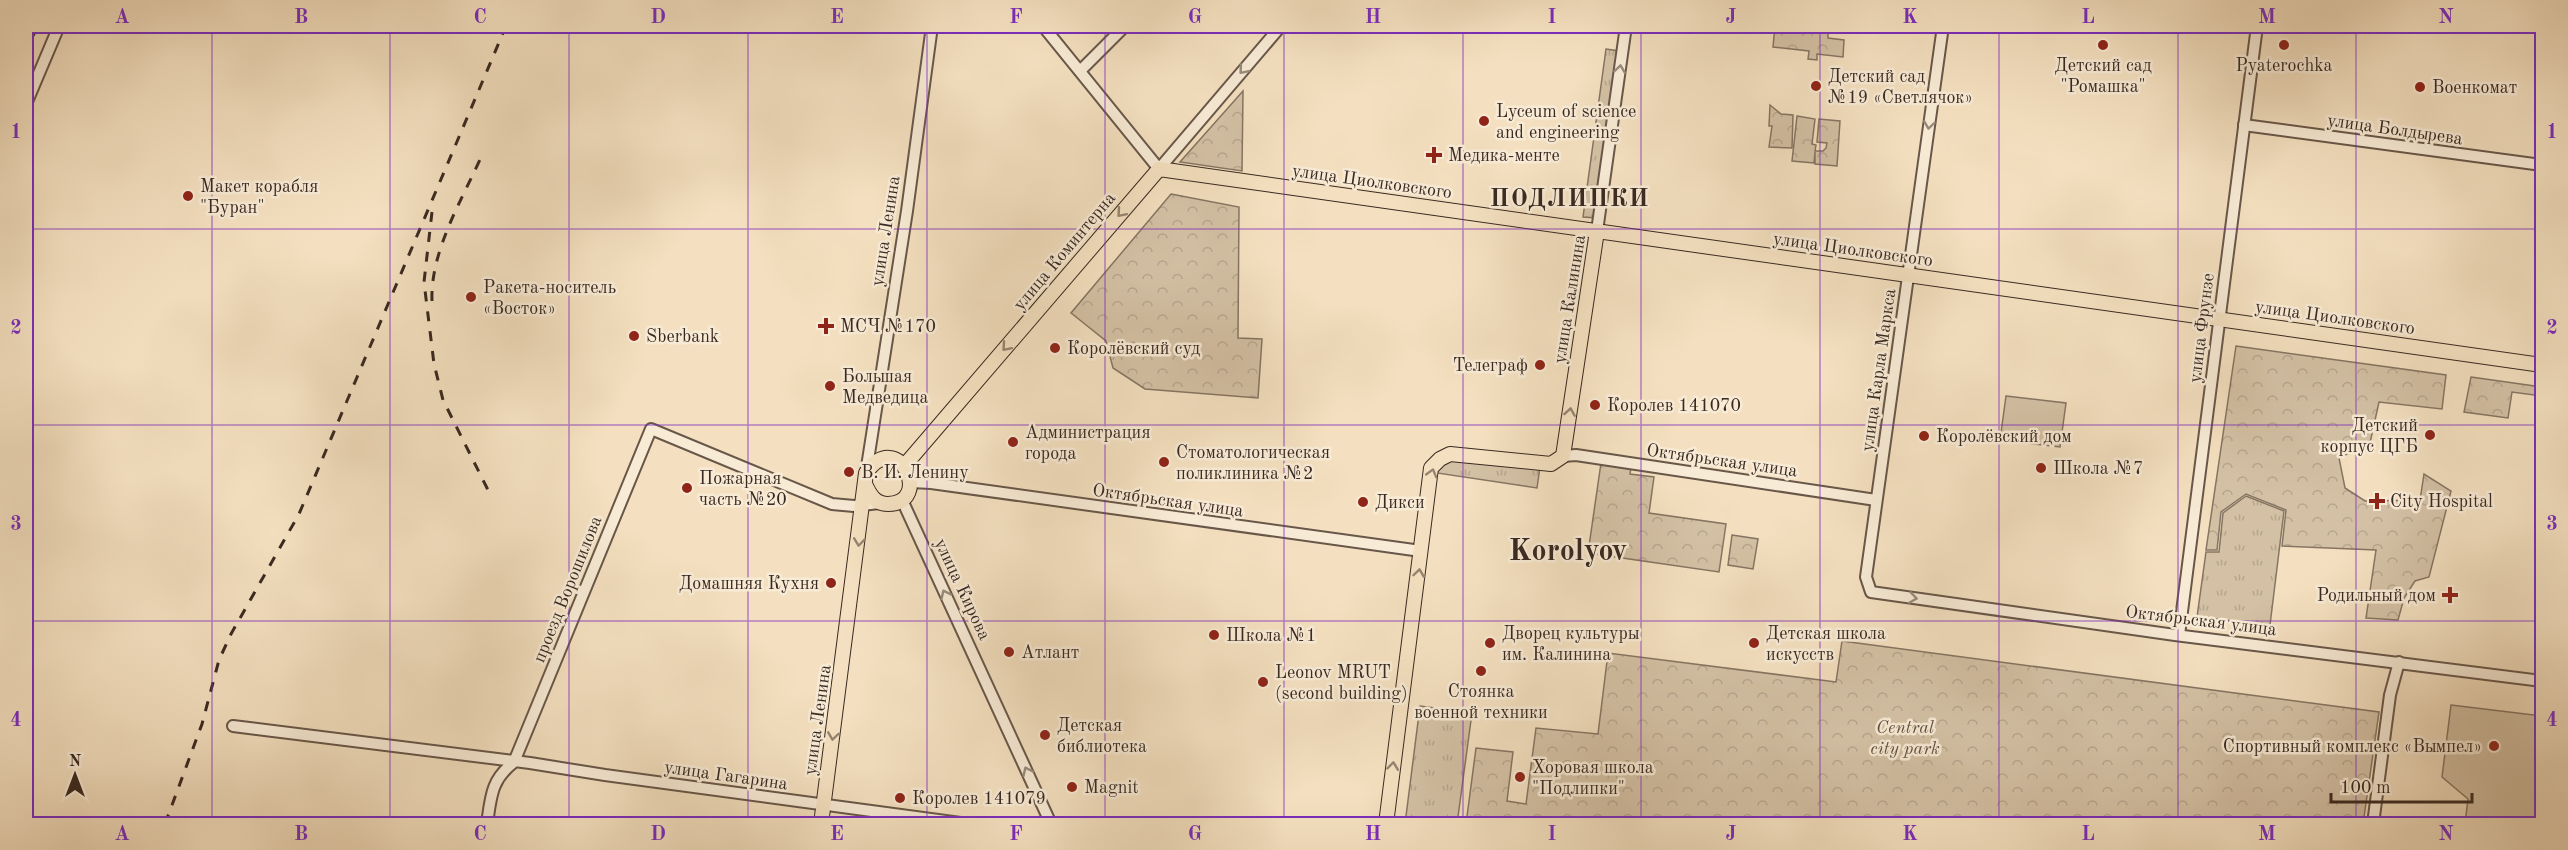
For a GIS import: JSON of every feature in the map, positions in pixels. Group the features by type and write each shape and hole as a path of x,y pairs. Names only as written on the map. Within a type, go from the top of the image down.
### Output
{"highway":[{"path":"26,31 28,26"}],"main road":[{"name":"улица Циолковского","path":"1159,169 2542,365"},
{"name":"улица Коминтерна","path":"904,465 1159,169"},
{"name":"улица Калинина","path":"1563,456 1597,231"},
{"path":"1386,825 1431,468 1440,459 1450,454 1551,464 1563,456"},
{"path":"883,459 895,459 904,465 910,473 911,482 908,492 902,500 890,504 879,503 870,495 866,479 873,464 883,459"},
{"name":"улица Ленина","path":"821,825 866,479"}],"street":[{"path":"26,104 59,26"},
{"name":"улица Ленина","path":"866,479 907,211 932,26"},
{"path":"1043,26 1159,169"},
{"path":"1080,70 1125,26"},
{"name":"улица Коминтерна","path":"1159,169 1281,26"},
{"name":"улица Калинина","path":"1597,231 1626,26"},
{"name":"улица Карла Маркса","path":"1866,577 1943,26"},
{"name":"улица Фрунзе","path":"2179,635 2257,26"},
{"name":"улица Болдырева","path":"2244,125 2542,165"},
{"name":"проезд Ворошилова","path":"487,825 495,783 500,773 514,762 651,429 832,504 863,506"},
{"path":"872,441 883,459"},
{"name":"Октябрьская улица","path":"1563,456 1576,455 1876,500"},
{"name":"Октябрьская улица","path":"911,482 1421,551"},
{"name":"улица Кирова","path":"902,500 1051,825"},
{"path":"863,506 879,503"},
{"name":"Октябрьская улица","path":"1866,577 1871,592 2179,635 2542,681"},
{"path":"2373,825 2390,695 2399,662"},
{"name":"улица Гагарина","path":"233,726 514,762 968,825"}],"green space":[{"path":"1775,26 1814,26 1814,31 1828,33 1828,38 1844,40 1843,57 1817,54 1817,60 1808,59 1809,51 1773,47"},
{"path":"1606,49 1619,51 1596,218 1583,217"},
{"path":"1243,91 1242,171 1180,162"},
{"path":"1770,105 1781,114 1793,115 1792,148 1769,147 1772,126 1769,126"},
{"path":"1797,116 1815,119 1812,144 1816,145 1815,151 1823,151 1827,143 1817,142 1819,119 1840,121 1837,166 1815,164 1815,152 1814,163 1792,161"},
{"path":"1171,194 1239,207 1238,338 1262,339 1258,398 1145,389 1113,368 1106,341 1071,313"},
{"path":"2236,346 2446,375 2442,409 2379,402 2370,443 2339,458 2345,488 2365,501 2420,500 2424,474 2451,491 2429,577 2415,581 2404,598 2398,620 2366,618 2376,550 2282,546 2286,510 2246,494 2221,512 2217,550 2206,550"},
{"path":"2471,377 2542,387 2542,396 2512,392 2508,418 2464,412"},
{"path":"2006,396 2066,403 2060,447 2000,440"},
{"path":"1445,460 1540,467 1537,488 1437,473"},
{"path":"1601,463 1631,468 1630,474 1654,477 1649,513 1726,524 1719,572 1588,553"},
{"path":"2246,496 2284,511 2270,625 2197,617 2206,552 2219,552 2223,513"},
{"path":"1732,535 1758,539 1753,569 1728,565"},
{"name":"Central city park","path":"1842,641 2379,712 2363,824 1466,824 1476,748 1513,752 1507,801 1526,804 1536,728 1598,734 1608,653 1836,682"},
{"name":"Спортивный комплекс «Вымпел»","path":"2451,705 2542,716 2542,824 2465,824 2468,799 2442,777"},
{"path":"1420,706 1472,713 1457,824 1405,824"}],"railway":[{"path":"165,824 202,724 219,660 231,634 299,514 506,26"},
{"path":"432,301 436,263 442,244 483,153"},
{"path":"432,212 424,282 434,364 443,400 489,492"}],"place":[{"name":"Детский сад \"Ромашка\"","path":"2103,45"},
{"name":"Pyaterochka","path":"2284,45"},
{"name":"Детский сад №19 «Светлячок»","path":"1816,86"},
{"name":"Военкомат","path":"2420,87"},
{"name":"Lyceum of science and engineering","path":"1484,121"},
{"name":"Медика-менте","path":"1434,155"},
{"name":"Макет корабля \"Буран\"","path":"188,196"},
{"name":"Ракета-носитель «Восток»","path":"471,297"},
{"name":"МСЧ №170","path":"826,326"},
{"name":"Sberbank","path":"634,336"},
{"name":"Королёвский суд","path":"1055,348"},
{"name":"Телеграф","path":"1540,365"},
{"name":"Большая Медведица","path":"830,386"},
{"name":"Королев 141070","path":"1595,405"},
{"name":"Детский корпус ЦГБ","path":"2430,435"},
{"name":"Королёвский дом","path":"1924,436"},
{"name":"Администрация города","path":"1013,442"},
{"name":"Стоматологическая поликлиника №2","path":"1164,462"},
{"name":"Школа №7","path":"2041,468"},
{"name":"В. И. Ленину","path":"849,472"},
{"name":"Пожарная часть №20","path":"687,488"},
{"name":"City Hospital","path":"2377,501"},
{"name":"Дикси","path":"1363,502"},
{"name":"Домашняя Кухня","path":"831,583"},
{"name":"Родильный дом","path":"2450,595"},
{"name":"Школа №1","path":"1214,635"},
{"name":"Дворец культуры им. Калинина","path":"1490,643"},
{"name":"Детская школа искусств","path":"1754,643"},
{"name":"Атлант","path":"1009,652"},
{"name":"Стоянка военной техники","path":"1481,671"},
{"name":"Leonov MRUT (second building)","path":"1263,682"},
{"name":"Детская библиотека","path":"1045,735"},
{"name":"Спортивный комплекс «Вымпел»","path":"2494,746"},
{"name":"Хоровая школа \"Подлипки\"","path":"1520,777"},
{"name":"Magnit","path":"1072,787"},
{"name":"Королев 141079","path":"900,798"}],"district":[{"name":"ПОДЛИПКИ","path":"1570,198"},
{"name":"Korolyov","path":"1568,550"}]}
